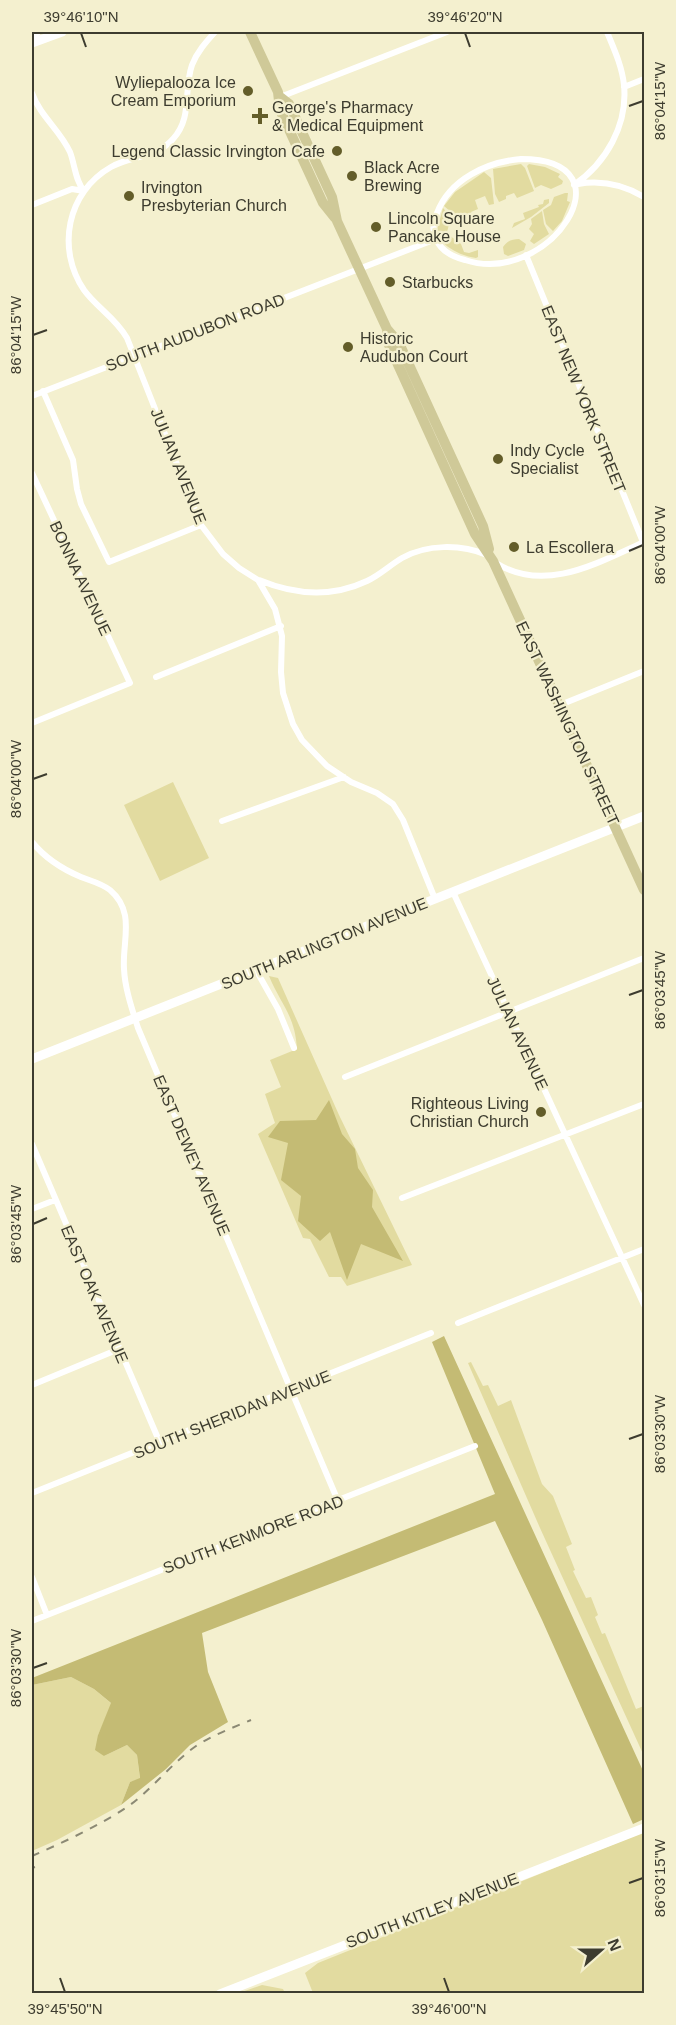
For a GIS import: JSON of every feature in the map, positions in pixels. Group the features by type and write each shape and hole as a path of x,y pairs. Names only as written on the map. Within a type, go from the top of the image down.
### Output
{"main road":[{"path":"32,43 62,32"},
{"name":"EAST WASHINGTON STREET","path":"250,32 280,97 280,110 323,203 337,221 359,268 387,329 389,345 401,373 475,534 492,558 645,890"},
{"name":"SOUTH ARLINGTON AVENUE","path":"32,1059 645,816"},
{"name":"SOUTH KITLEY AVENUE","path":"220,1994 645,1828"}],"street":[{"path":"32,43 38,32"},
{"path":"84,191 94,179 112,166 156,152 173,139 186,118 192,64 201,48 215,32"},
{"path":"280,97 447,32"},
{"path":"574,185 596,166 611,146 620,123 624,87 619,61 607,32"},
{"path":"624,87 645,79"},
{"path":"32,93 40,112 69,150 84,191"},
{"path":"513,160 539,160 562,170 570,177 574,185 576,202 567,222 550,240 526,255 504,262 471,262 446,252 436,238 434,222 443,201 460,182 484,167 513,160"},
{"path":"574,185 590,182 608,184 629,189 645,197"},
{"path":"32,205 72,189 84,191"},
{"name":"JULIAN AVENUE","path":"84,191 75,206 69,227 71,264 84,291 119,325 134,356 201,525 223,554 258,580 275,609 281,626 283,642 281,679 290,717 302,740 327,766 387,799 398,810 435,899"},
{"name":"SOUTH AUDUBON ROAD","path":"32,396 436,238"},
{"name":"EAST NEW YORK STREET","path":"526,255 644,542"},
{"path":"43,392 73,460 81,504 109,562 201,525"},
{"name":"BONNA AVENUE","path":"32,473 130,683 32,723"},
{"path":"258,580 290,591 323,593 365,582 403,558 427,549 448,547 476,551 492,558 506,569 521,573 540,576 562,575 583,569 644,542"},
{"path":"156,676 281,626"},
{"path":"560,705 645,671"},
{"path":"222,821 344,777"},
{"name":"EAST DEWEY AVENUE","path":"32,842 59,866 103,885 112,892 120,904 127,924 123,960 124,978 135,1018 338,1501"},
{"name":"JULIAN AVENUE","path":"453,892 645,1305"},
{"path":"345,1077 645,958"},
{"path":"256,970 278,1009 294,1048"},
{"path":"402,1198 645,1104"},
{"name":"EAST OAK AVENUE","path":"32,1144 160,1443"},
{"path":"32,1209 55,1200"},
{"path":"458,1323 645,1249"},
{"name":"SOUTH SHERIDAN AVENUE","path":"32,1493 431,1333"},
{"path":"32,1385 119,1349"},
{"name":"SOUTH KENMORE ROAD","path":"32,1621 475,1446"},
{"path":"32,1576 47,1615"}],"shaded area":[{"path":"521,164 525,168 534,191 517,198 514,193 499,202 495,194 493,169"},
{"path":"529,164 545,167 560,174 558,177 563,181 562,184 551,189 541,185 535,188 527,166"},
{"path":"484,172 491,178 494,204 489,205 485,196 475,200 478,209 471,212 472,215 455,220 444,206 455,192"},
{"path":"568,193 567,201 570,202 562,221 553,231 546,224 543,210 551,205 554,197"},
{"path":"549,199 549,203 512,228 514,223 525,219 523,213 539,207 538,205 543,204 544,200"},
{"path":"443,208 451,217 447,232 443,233 437,230"},
{"path":"542,211 544,224 549,234 534,244 530,241 534,234 529,229 532,224 531,219"},
{"path":"449,235 461,244 464,252 478,250 478,257 462,254 442,242 444,236"},
{"path":"519,239 526,244 524,250 508,256 504,254 503,247 506,243"},
{"path":"173,782 209,858 160,881 124,805"},
{"path":"269,976 278,978 339,1115 412,1265 347,1286 341,1277 329,1277 310,1239 303,1238 258,1134 275,1123 265,1094 281,1087 270,1060 297,1049 290,1019"},
{"path":"329,1100 342,1134 355,1149 358,1168 373,1190 372,1207 403,1261 361,1244 347,1280 330,1232 320,1241 298,1221 301,1196 281,1180 288,1143 268,1137 280,1121 316,1120"},
{"path":"444,1336 644,1773 644,1819 633,1824 495,1521 202,1633 208,1672 228,1722 190,1745 166,1769 121,1805 130,1782 140,1778 137,1755 127,1745 104,1756 95,1750 98,1735 111,1703 94,1689 71,1677 32,1685 32,1678 495,1494 432,1342"},
{"path":"471,1362 483,1386 488,1385 498,1406 511,1400 542,1484 553,1496 572,1544 566,1547 575,1570 573,1571 586,1598 591,1597 598,1615 595,1617 602,1634 605,1633 636,1709 644,1706 644,1756 540,1528 468,1363"},
{"path":"71,1677 94,1689 112,1704 98,1735 104,1756 127,1745 137,1755 140,1779 130,1782 121,1805 32,1851 32,1685"},
{"path":"644,1832 644,1993 313,1993 305,1973 318,1963"},
{"path":"262,1985 283,1989 285,1993 239,1993"}],"railway":[{"path":"32,1856 82,1833 119,1812 139,1798 196,1746 251,1720"}],"place":[{"name":"Wyliepalooza Ice Cream Emporium","path":"248,91"},
{"name":"George's Pharmacy & Medical Equipment","path":"260,116"},
{"name":"Legend Classic Irvington Cafe","path":"337,151"},
{"name":"Black Acre Brewing","path":"352,176"},
{"name":"Irvington Presbyterian Church","path":"129,196"},
{"name":"Lincoln Square Pancake House","path":"376,227"},
{"name":"Starbucks","path":"390,282"},
{"name":"Historic Audubon Court","path":"348,347"},
{"name":"Indy Cycle Specialist","path":"498,459"},
{"name":"La Escollera","path":"514,547"},
{"name":"Righteous Living Christian Church","path":"541,1112"}]}
